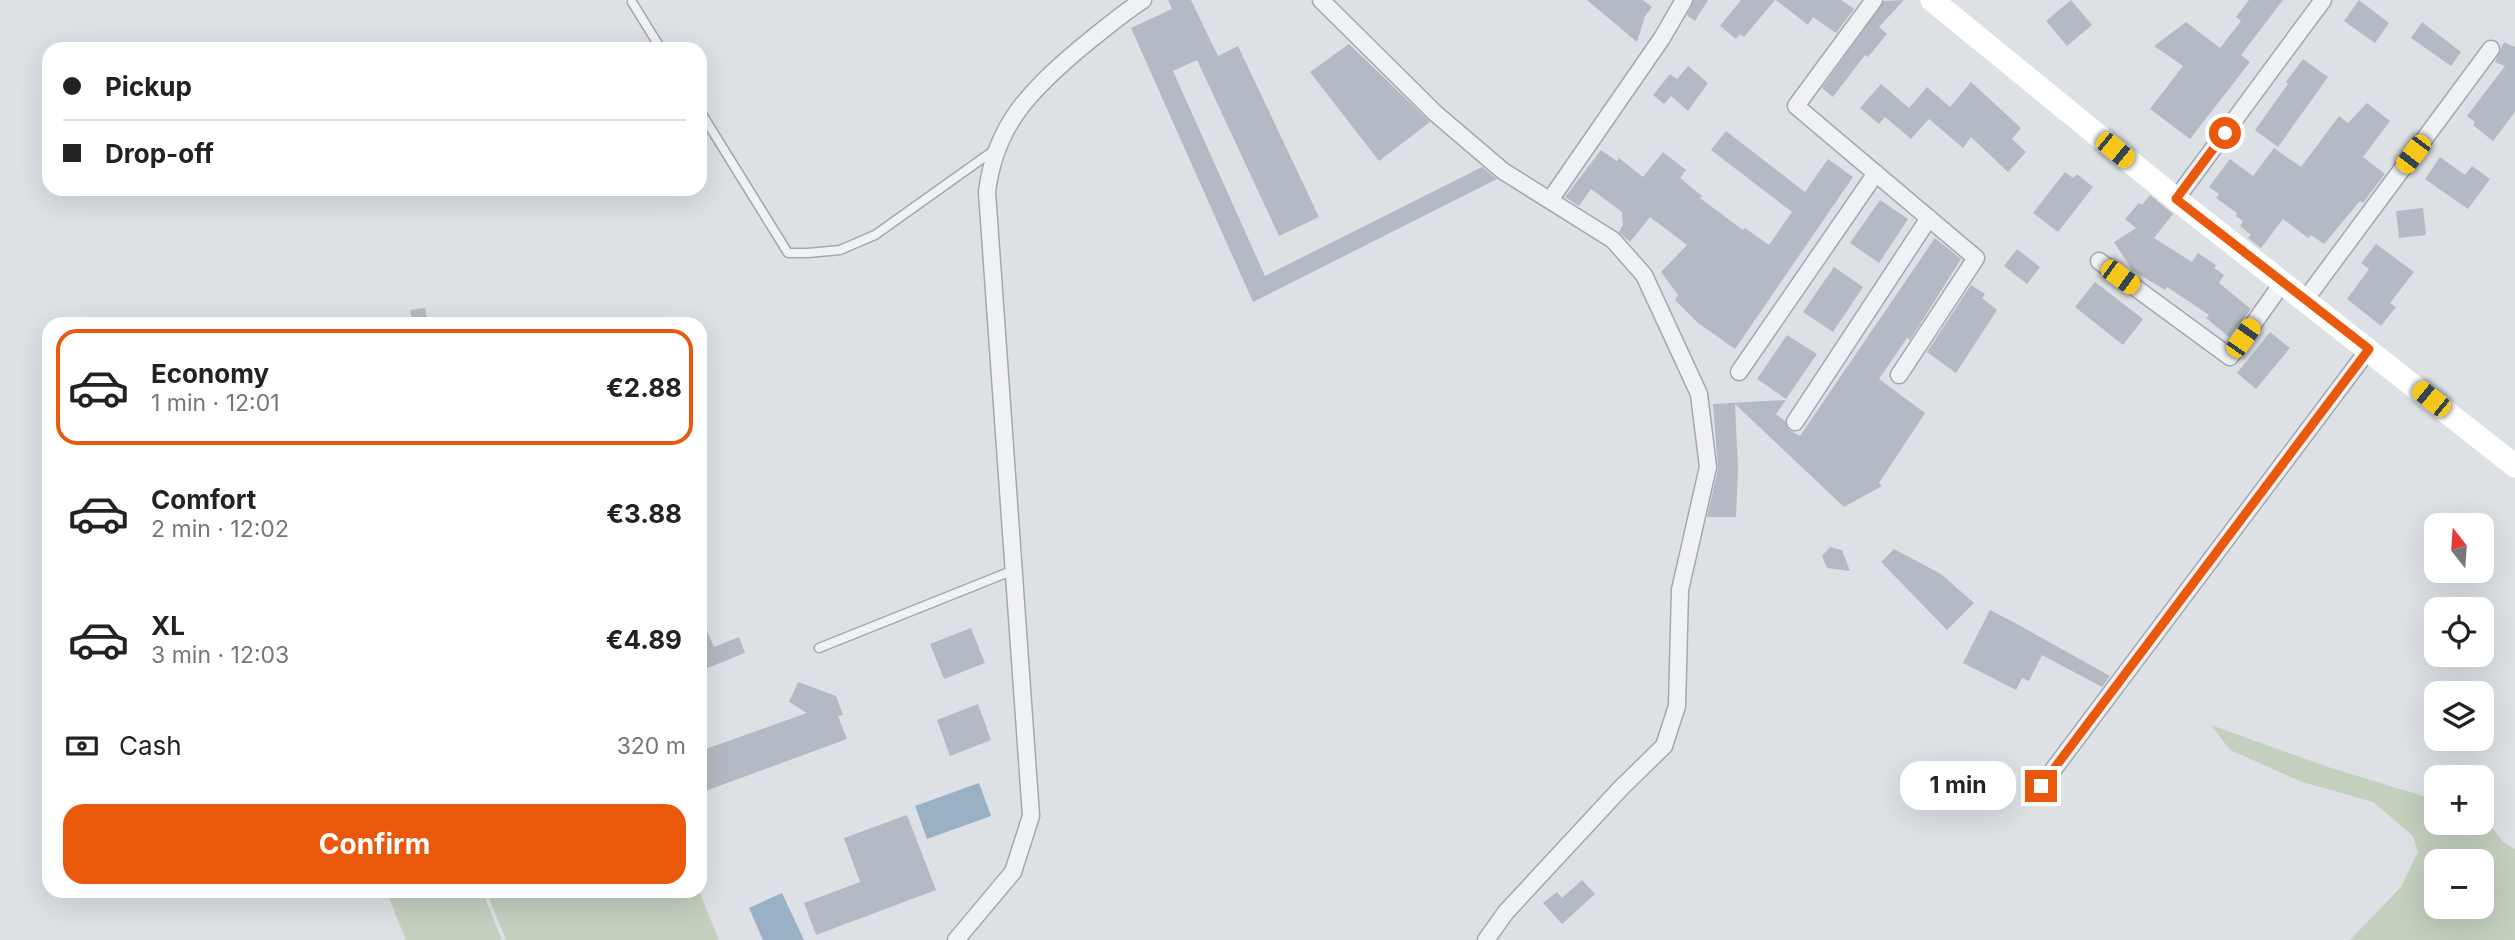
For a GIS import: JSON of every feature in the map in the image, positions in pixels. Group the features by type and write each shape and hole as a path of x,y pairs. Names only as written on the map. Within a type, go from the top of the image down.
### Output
{"street":[{"path":"956,940 1013,872 1031,816 987,192 990,169 996,149 1014,114 1039,83 1121,14 1143,0"},
{"path":"1321,0 1435,113 1503,171 1613,240 1644,275 1699,394 1708,467 1680,590 1677,706 1664,746 1621,788 1524,893 1486,940"},
{"path":"1550,200 1662,38 1684,0"},
{"path":"1874,0 1796,106 1976,258 1899,375"},
{"path":"1932,0 2176,199 2515,466"},
{"path":"2176,199 2323,0"},
{"path":"2305,299 2491,50"},
{"path":"1739,372 1876,173"},
{"path":"1795,422 1929,218"},
{"path":"2099,261 2230,357 2283,282"},
{"path":"2041,786 2369,349"}],"lane":[{"path":"632,2 657,42"},
{"path":"707,122 788,253 840,250 875,235 996,149"},
{"path":"819,648 1014,570"}],"green space":[{"path":"2211,725 2328,767 2424,796 2424,835 2494,835 2494,830 2502,841 2515,849 2515,940 2350,940 2401,887 2418,852 2413,836 2373,802 2302,782 2230,750"},
{"path":"389,898 485,898 502,940 406,940"},
{"path":"489,898 702,898 719,940 506,940"}],"water":[{"path":"979,783 991,816 927,839 915,806"},
{"path":"782,893 804,940 763,940 749,908"}],"building":[{"path":"1168,0 1191,0 1218,56 1238,46 1319,217 1279,236 1197,60 1173,71 1265,276 1482,167 1497,179 1253,302 1131,28 1172,9"},
{"path":"1587,0 1643,0 1652,7 1645,16 1637,42"},
{"path":"1694,0 1708,0 1695,21 1687,15"},
{"path":"1741,0 1775,0 1744,37 1740,34 1736,39 1720,26"},
{"path":"1776,0 1841,0 1854,9 1836,33 1813,17 1808,25"},
{"path":"1904,0 1879,27 1887,34 1868,57 1865,55 1833,97 1822,88 1884,1"},
{"path":"2071,0 2092,25 2067,46 2046,21"},
{"path":"2249,0 2283,0 2241,55 2250,62 2190,139 2150,109 2183,66 2154,46 2186,22 2220,48 2241,21 2236,17"},
{"path":"2359,0 2389,23 2375,43 2344,21"},
{"path":"2422,22 2461,52 2451,66 2411,38"},
{"path":"2504,42 2515,47 2515,112 2493,141 2473,125 2475,122 2467,116 2505,66 2495,62"},
{"path":"1349,44 1430,122 1379,161 1310,72"},
{"path":"2303,59 2328,77 2278,147 2255,130"},
{"path":"1688,66 1708,83 1688,111 1671,96 1664,104 1653,95 1670,74 1677,79"},
{"path":"1971,82 2021,128 2012,139 2026,152 2008,172 1971,137 1963,148 1929,119 1911,139 1885,117 1879,124 1860,108 1881,84 1909,108 1927,87 1950,107"},
{"path":"2367,103 2390,121 2363,157 2385,174 2363,203 2360,201 2324,244 2311,235 2308,238 2283,219 2261,248 2248,238 2251,235 2240,226 2243,221 2236,216 2237,213 2216,198 2219,194 2209,187 2230,159 2253,176 2274,148 2301,167 2339,116 2348,123"},
{"path":"1726,131 1805,192 1828,159 1853,177 1735,349 1698,323 1675,300 1678,295 1661,272 1687,245 1650,217 1630,242 1619,232 1623,225 1622,212 1591,189 1579,206 1565,197 1601,150 1617,161 1619,158 1643,177 1663,152 1686,170 1680,178 1702,196 1700,198 1743,230 1745,228 1769,245 1792,212 1711,150"},
{"path":"2440,157 2465,175 2472,166 2490,179 2468,209 2425,179"},
{"path":"2065,172 2073,178 2077,174 2093,187 2058,232 2033,213"},
{"path":"2150,195 2173,214 2154,238 2192,262 2198,253 2216,265 2214,268 2224,275 2219,283 2251,309 2229,337 2206,318 2209,315 2167,287 2165,290 2132,270 2114,242 2136,228 2125,219"},
{"path":"1880,200 1908,219 1879,263 1850,243"},
{"path":"2423,208 2426,235 2399,238 2396,211"},
{"path":"1935,238 1961,259 1910,340 1907,338 1879,379 1925,413 1879,483 1882,486 1844,507 1735,404 1738,468 1736,517 1707,517 1718,469 1713,404 1786,400 1776,414 1785,421 1789,430 1800,436"},
{"path":"2376,244 2414,272 2390,303 2396,307 2381,326 2347,299 2369,269 2361,263"},
{"path":"2017,249 2040,267 2027,284 2004,266"},
{"path":"1834,267 1863,287 1833,332 1803,312"},
{"path":"2095,282 2143,319 2123,345 2075,307"},
{"path":"1971,285 1985,294 1982,298 1997,310 1956,373 1927,352"},
{"path":"425,308 427,317 412,317 410,310"},
{"path":"2270,332 2290,348 2256,389 2237,373"},
{"path":"1787,335 1817,354 1786,399 1757,379"},
{"path":"1830,547 1842,550 1850,571 1827,568 1822,556"},
{"path":"1894,549 1941,574 1974,603 1947,630 1881,562"},
{"path":"1990,610 2110,676 2102,687 2042,655 2029,681 2022,678 2016,690 1963,663"},
{"path":"971,628 985,663 944,679 930,644"},
{"path":"707,630 714,647 739,637 745,653 707,668"},
{"path":"798,682 836,696 843,715 838,716 847,739 707,790 707,749 807,713 789,702"},
{"path":"978,704 991,740 950,756 937,720"},
{"path":"907,815 936,890 816,935 804,903 860,882 844,838"},
{"path":"1582,880 1595,894 1562,924 1543,903 1557,892 1562,898"}],"route":[{"path":"2041,786 2369,349 2176,199 2225,133"}]}
